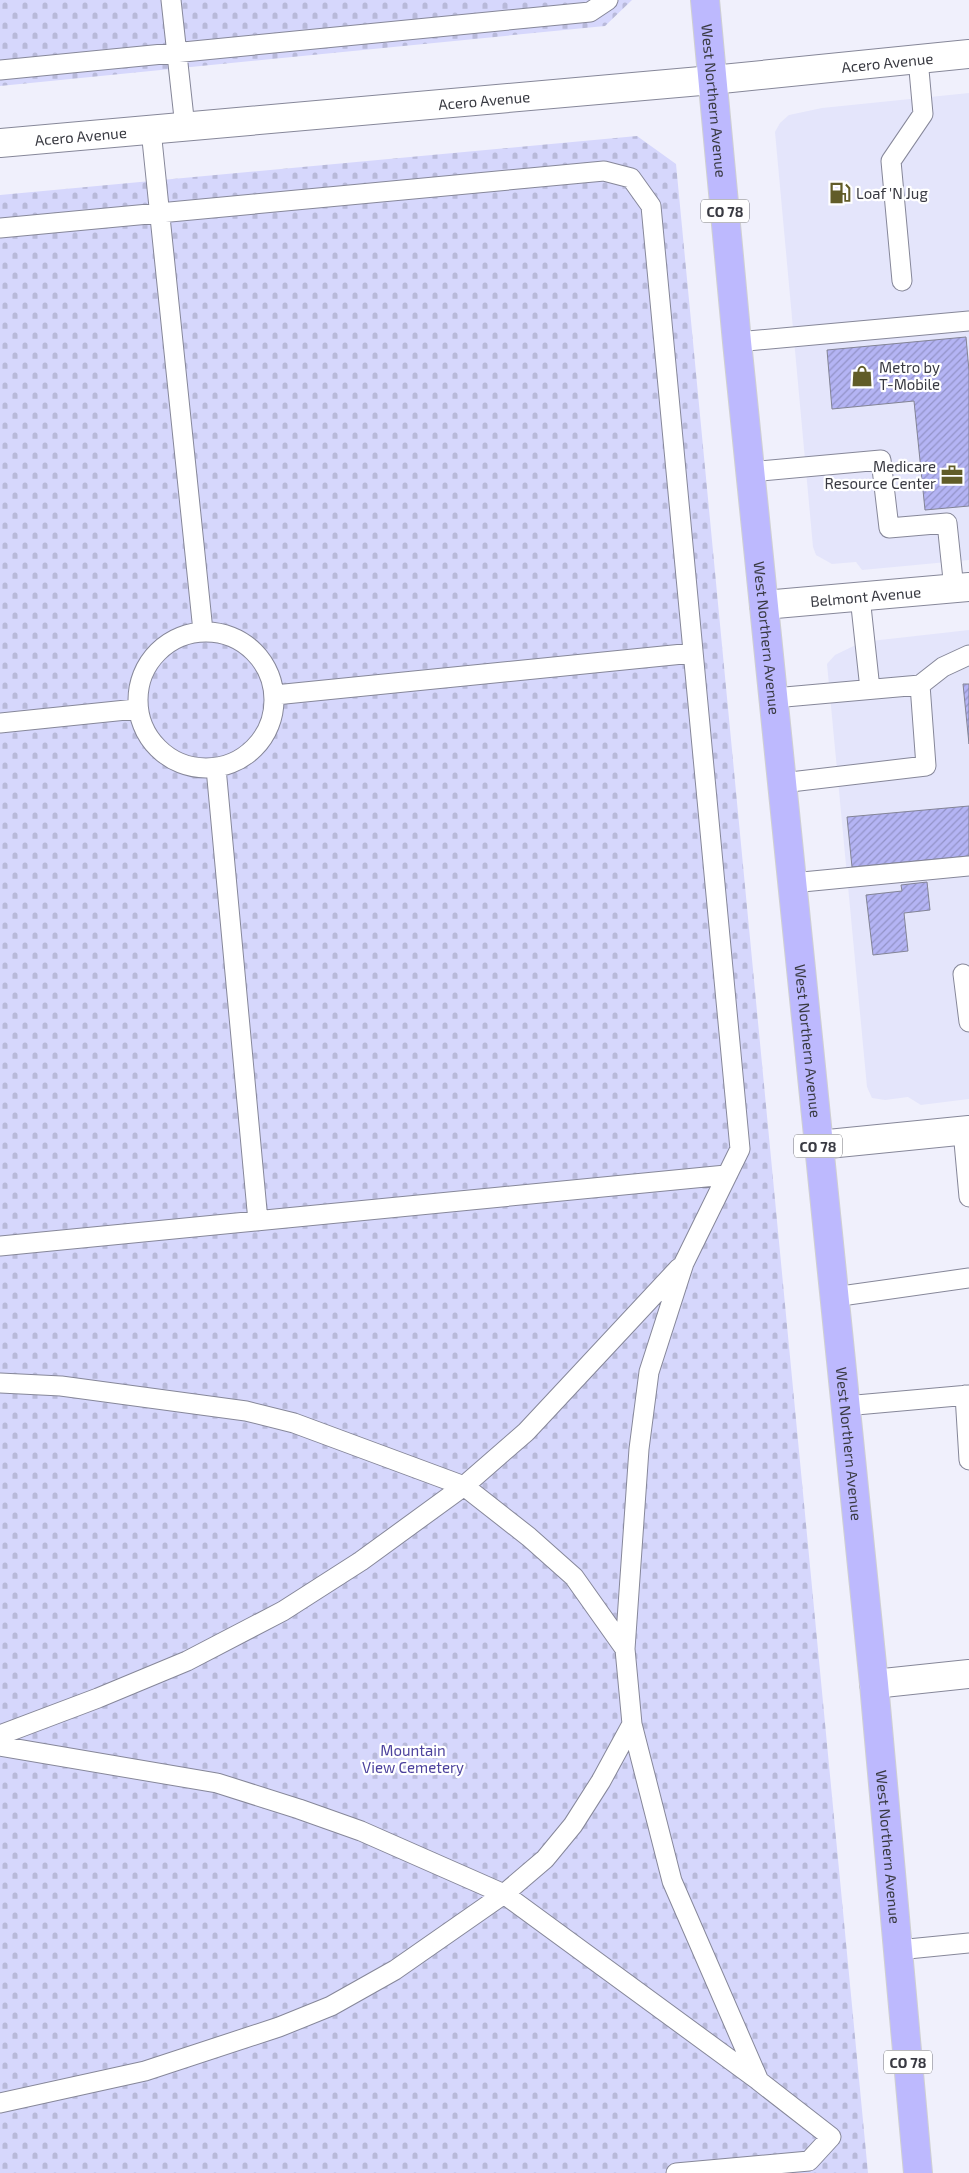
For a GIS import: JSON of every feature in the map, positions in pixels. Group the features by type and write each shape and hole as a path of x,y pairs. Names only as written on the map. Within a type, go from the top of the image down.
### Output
{"main road":[{"name":"West Northern Avenue","path":"705,0 750,472 874,1684 918,2173"}],"street":[{"name":"Acero Avenue","path":"0,143 712,80 969,54"},
{"name":"Belmont Avenue","path":"764,605 961,588"},
{"path":"818,1145 966,1130"},
{"path":"874,1684 969,1674"}],"lane":[{"path":"171,0 184,127"},
{"path":"0,70 590,12 608,0"},
{"path":"902,281 891,161 923,114 918,59"},
{"path":"151,130 203,631"},
{"path":"0,228 604,170 631,178 651,206 740,1149 684,1263 649,1372 638,1448 625,1649 632,1724 672,1881 759,2081"},
{"path":"737,342 969,321"},
{"path":"750,472 881,460 889,528 947,523 961,588"},
{"path":"860,597 870,689"},
{"path":"203,631 220,633 236,638 254,650 269,674 275,695 272,718 260,741 243,758 216,768 189,767 167,757 148,738 136,709 144,670 159,650 180,636 203,631"},
{"path":"275,695 693,653"},
{"path":"774,698 920,685 943,667 969,655"},
{"path":"782,783 926,766 920,685"},
{"path":"0,723 136,709"},
{"path":"216,768 258,1222"},
{"path":"792,884 969,866"},
{"path":"964,974 969,1022"},
{"path":"966,1130 969,1197"},
{"path":"0,1246 726,1175"},
{"path":"0,1734 98,1698 187,1662 283,1611 361,1561 464,1486 526,1432 684,1263"},
{"path":"834,1297 969,1278"},
{"path":"0,1383 61,1386 246,1412 294,1423 464,1486 529,1537 574,1577 625,1649"},
{"path":"845,1406 967,1395 969,1460"},
{"path":"0,2104 145,2071 279,2027 331,2006 395,1970 504,1894 545,1859 573,1825 602,1781 632,1724"},
{"path":"0,1746 217,1783 361,1831 504,1894 759,2081 831,2137 809,2161 676,2173"},
{"path":"898,1950 969,1944"}],"shaded area":[{"path":"969,93 969,560 862,570 856,562 832,564 816,555 813,547 775,132 780,123 789,115 822,108"},
{"path":"969,630 969,1099 921,1105 908,1097 885,1100 872,1098 867,1087 827,664 835,655 862,642"}],"green space":[{"path":"0,0 632,0 605,26 0,86"},
{"name":"Mountain View Cemetery","path":"637,136 676,164 868,2173 0,2173 0,195"}],"building":[{"path":"966,337 969,371 969,506 925,510 914,401 832,409 827,350"},
{"path":"963,684 969,684 969,744"},
{"path":"969,806 969,856 852,867 847,817"},
{"path":"927,882 930,910 904,913 908,951 873,955 866,895 902,891 901,885"}],"place":[{"name":"Loaf 'N Jug","path":"840,193"},
{"name":"Metro by T-Mobile","path":"862,376"},
{"name":"Medicare Resource Center","path":"952,475"}]}
